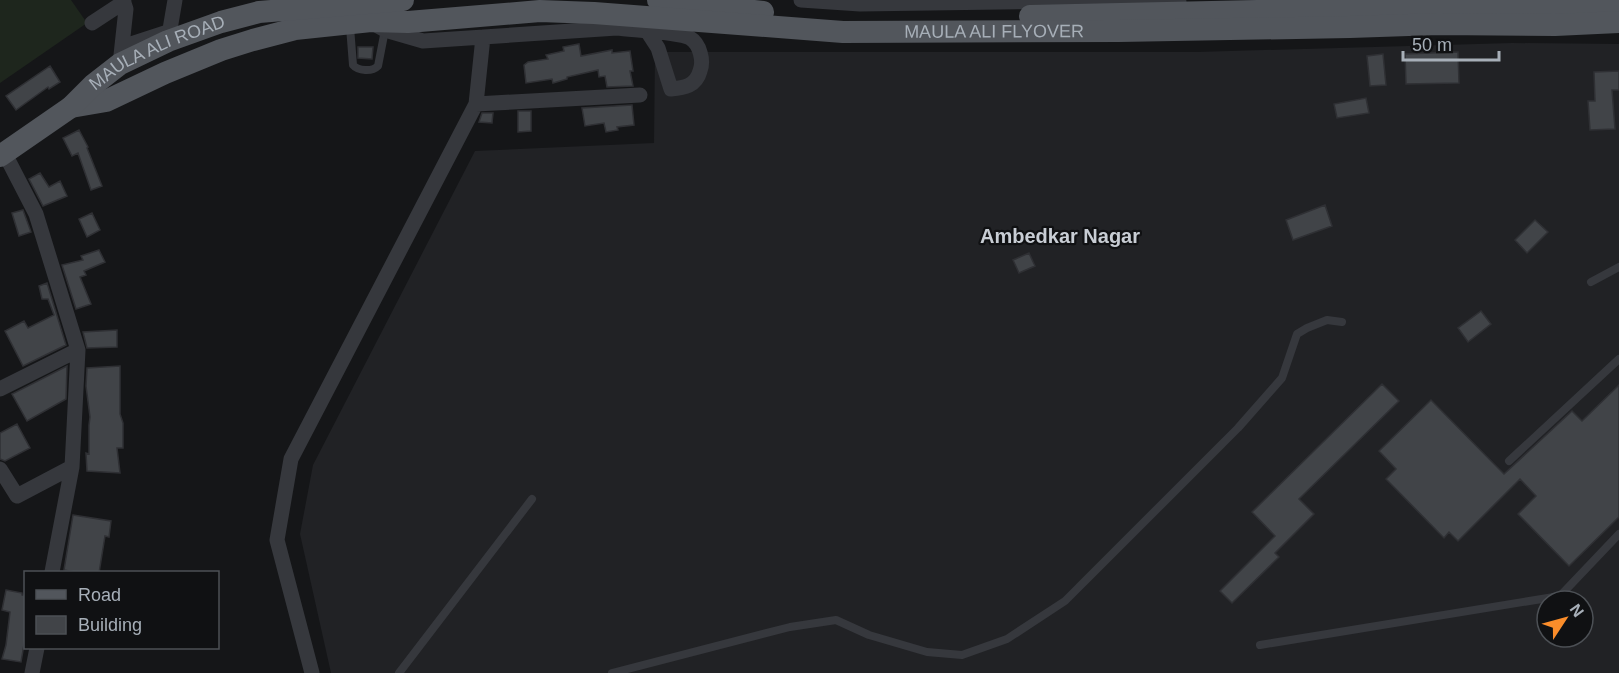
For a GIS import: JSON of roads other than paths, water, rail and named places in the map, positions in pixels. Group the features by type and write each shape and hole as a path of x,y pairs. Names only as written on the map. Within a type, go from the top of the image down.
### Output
{"main road":[{"path":"368,16 403,0"},
{"name":"MAULA ALI FLYOVER","path":"658,0 779,14 844,18 1619,3"},
{"name":"MAULA ALI FLYOVER","path":"368,16 408,22 540,11 594,13 843,33 1119,31 1438,24 1555,25 1619,22"},
{"name":"MAULA ALI ROAD","path":"2,155 71,107 121,55 169,36 259,12 368,16"},
{"name":"MAULA ALI ROAD","path":"71,107 106,101 221,50 296,29 324,16"},
{"path":"213,26 221,50"}],"street":[{"path":"169,36 175,0"},
{"path":"801,0 860,2 1292,0"},
{"path":"92,23 123,1 126,9 121,55"},
{"path":"368,16 423,42 617,28 647,31"},
{"path":"312,673 277,540 291,459 476,104 483,37"},
{"path":"476,104 639,95"},
{"path":"2,155 36,214 78,350 72,467 52,571"},
{"path":"0,389 78,350"},
{"path":"0,469 17,496 72,467"},
{"path":"32,673 37,649"}],"lane":[{"path":"368,16 378,66 370,70 355,68 351,62 368,16"},
{"path":"1592,282 1619,267"},
{"path":"612,673 790,627 836,620 869,635 927,652 962,655 1007,639 1065,601 1238,428 1282,378 1297,334 1327,320 1342,322"},
{"path":"1509,461 1619,359"},
{"path":"399,673 532,499"},
{"path":"1260,645 1560,596 1619,534"}],"district":[{"name":"Ambedkar Nagar","path":"1060,236"}]}
